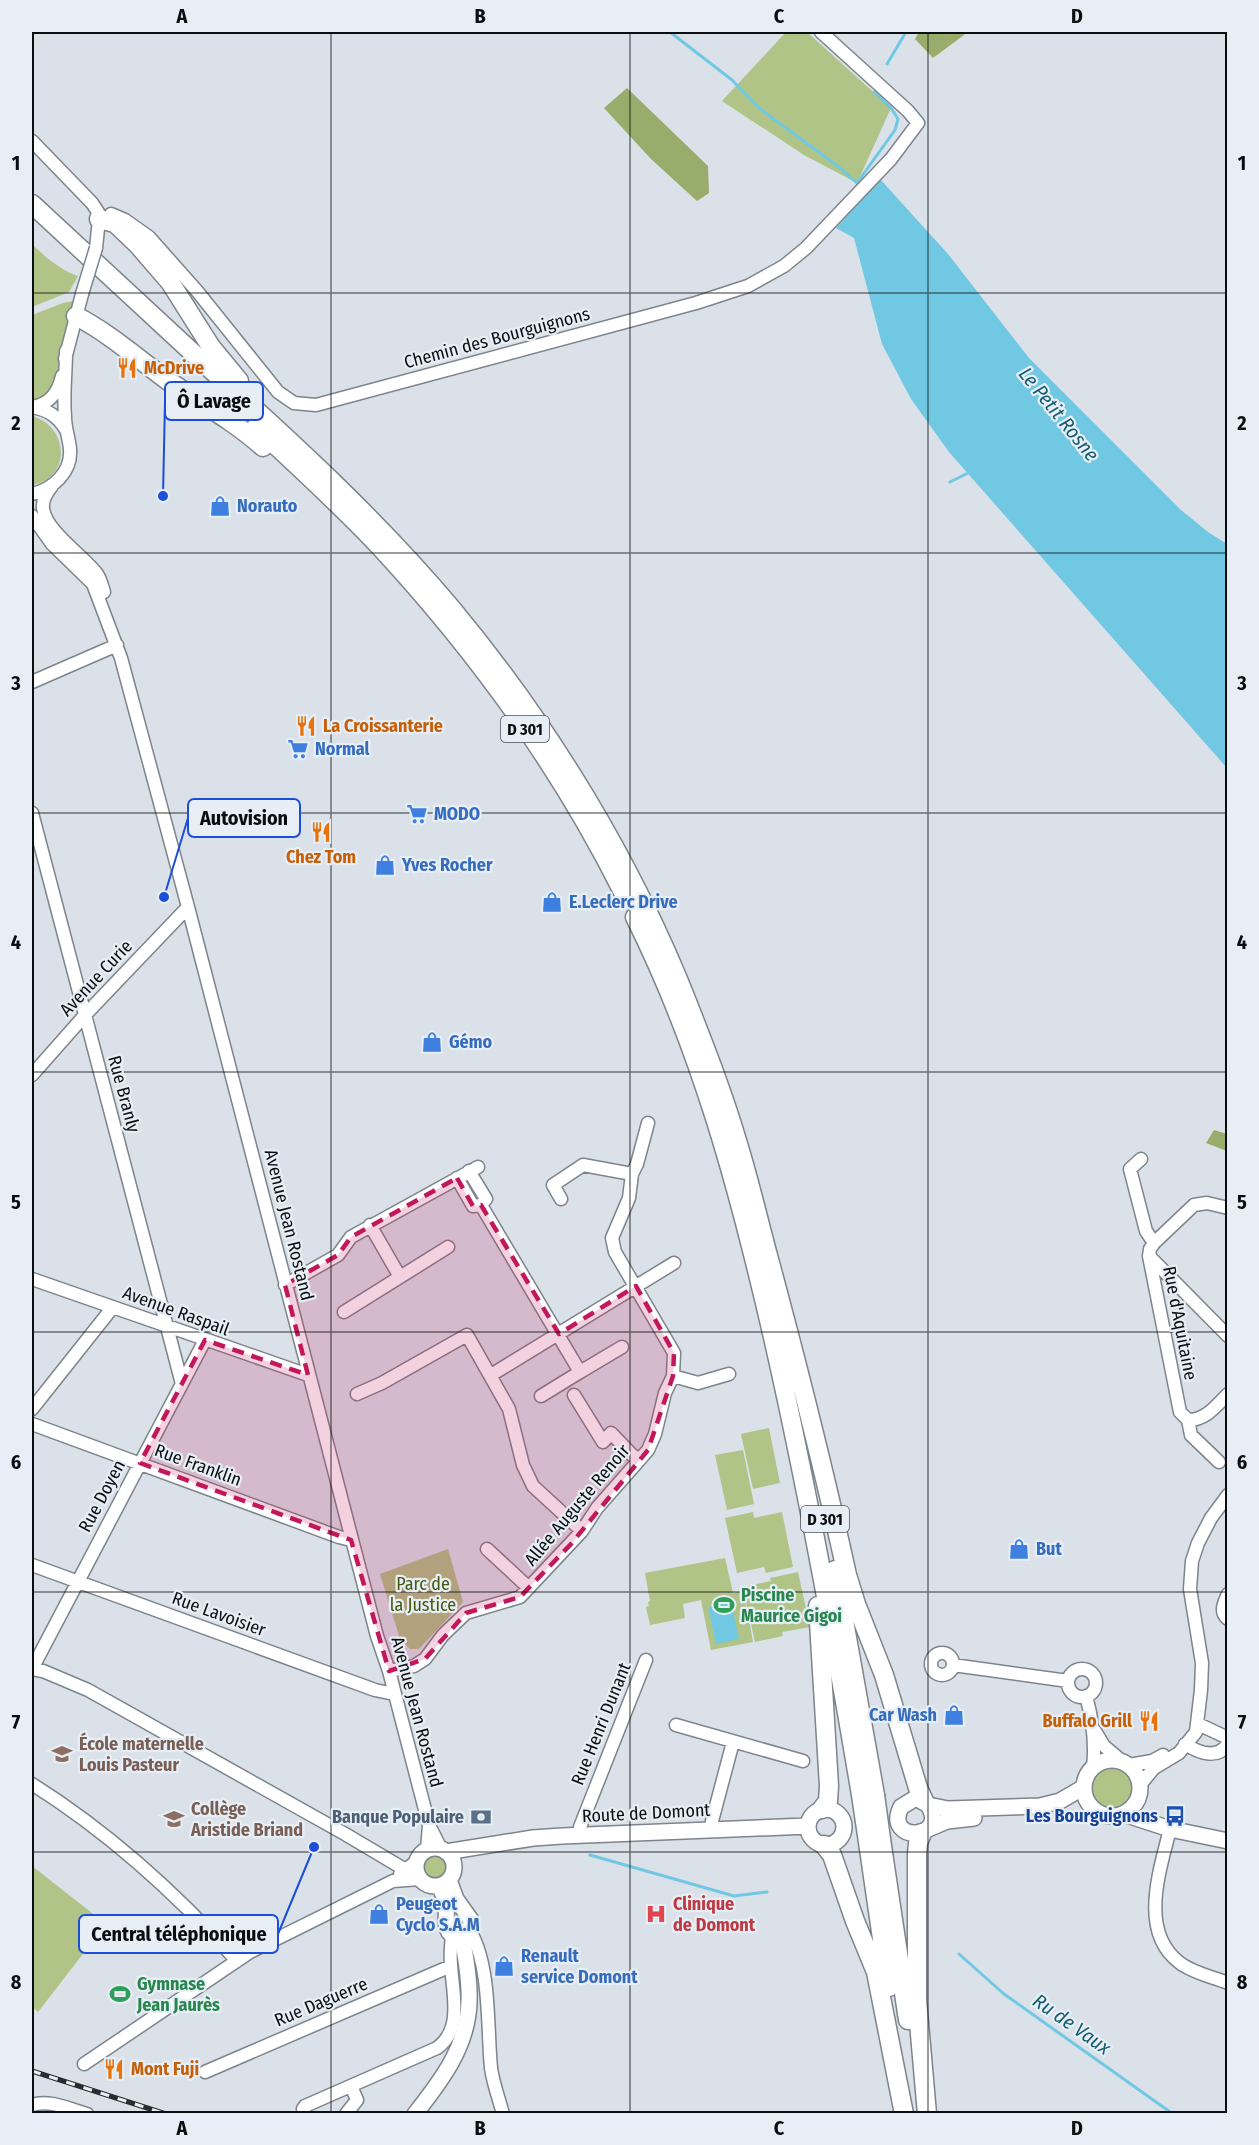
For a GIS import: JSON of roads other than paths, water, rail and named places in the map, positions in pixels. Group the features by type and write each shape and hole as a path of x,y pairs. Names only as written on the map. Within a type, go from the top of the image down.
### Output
{"highway":[{"name":"D 301","path":"32,204 329,477 387,536 453,610 534,719 586,798 643,905 687,1002 739,1145 793,1366 822,1501 876,1848 922,2114"},
{"path":"99,216 131,229 164,275 190,296 211,347 241,384 245,399"},
{"name":"D 301","path":"32,221 347,513 426,598 497,688 522,724 576,807 617,879 670,992 723,1142 762,1287 786,1394 868,1795"},
{"path":"75,316 96,326 159,374 249,434 277,458 345,522 428,612 522,724"},
{"path":"765,1245 800,1373 847,1575 884,1675 918,1788 926,1803"},
{"path":"786,1394 818,1606 829,1786 828,1801 822,1809"},
{"path":"925,1831 918,1843 917,1854 917,2000 927,2114"},
{"path":"824,1845 832,1855 876,1972 906,2114"},
{"name":"D 301","path":"876,1848 906,2114"}],"main road":[{"path":"1140,1790 1131,1809 1114,1817 1102,1815 1091,1808 1086,1799 1084,1781 1093,1767 1105,1760 1115,1760 1126,1764 1134,1769 1140,1779 1140,1790 1149,1810 1170,1828"},
{"path":"1084,1787 1060,1801 1040,1806 948,1809 914,1799 904,1803 898,1816 901,1827 914,1834 940,1823 958,1819 1035,1816 1072,1807 1091,1808"},
{"path":"925,1831 933,1815 926,1803"},
{"path":"822,1809 838,1814 843,1823 844,1829 838,1840 833,1843 824,1845 811,1838 808,1826 812,1816 822,1809"},
{"path":"1124,1814 1170,1828 1227,1841"},
{"path":"843,1823 898,1816"},
{"name":"Route de Domont","path":"427,1856 533,1838 808,1826"},
{"name":"Route de Domont","path":"447,1877 464,1857 487,1847"},
{"path":"447,1877 428,1885 420,1879 417,1872 427,1856 452,1858 447,1877 446,1926 462,1935"},
{"path":"416,2114 454,2058 465,2030 470,2001 462,1935 471,1920 456,1899 447,1877"}],"street":[{"name":"Chemin des Bourguignons","path":"190,296 278,392 294,404 316,405 696,303 748,286 784,266 806,248 891,159 918,123 821,32"},
{"path":"32,141 92,203 99,216 96,248 75,316 66,351 63,376 57,391 45,403 32,407"},
{"path":"96,248 107,235 131,229"},
{"path":"32,494 52,486 62,477 68,465 70,452 64,415 66,351"},
{"path":"32,407 44,409 54,416 68,434"},
{"name":"Avenue Jean Rostand","path":"52,486 43,501 46,518 98,575 104,592 188,907 351,1540 389,1671 429,1825 427,1856"},
{"name":"Avenue Jean Rostand","path":"32,516 40,531 93,584 115,640"},
{"path":"32,682 115,640"},
{"name":"Rue Branly","path":"32,813 182,1384"},
{"name":"Avenue Curie","path":"32,1075 85,1015 188,907"},
{"name":"Allée Auguste Renoir","path":"389,1671 414,1666 425,1659 443,1635 466,1613 520,1597 582,1532 597,1508 648,1450 665,1393 673,1376 675,1353 615,1252 612,1238 629,1198 632,1174 648,1123"},
{"path":"1141,1159 1130,1169 1146,1231 1154,1243"},
{"path":"561,1200 553,1185 584,1165 632,1174"},
{"path":"285,1285 338,1256 351,1237 370,1225 457,1178 474,1169 486,1200 482,1205 473,1206 457,1178"},
{"path":"1149,1257 1154,1243 1194,1204 1207,1203 1227,1208"},
{"path":"482,1205 580,1372"},
{"path":"370,1225 400,1277"},
{"path":"344,1312 448,1247"},
{"name":"Rue d'Aquitaine","path":"1149,1257 1227,1336"},
{"name":"Rue d'Aquitaine","path":"1149,1257 1180,1412 1188,1420 1191,1435 1219,1462"},
{"path":"491,1375 674,1263"},
{"name":"Avenue Raspail","path":"32,1279 308,1375"},
{"path":"32,1409 113,1307"},
{"path":"357,1394 382,1383 467,1335 509,1409 523,1465 533,1486 582,1532"},
{"name":"Rue Doyen","path":"32,1669 205,1341"},
{"path":"541,1396 622,1347"},
{"path":"673,1376 698,1383 729,1374"},
{"path":"1188,1420 1195,1420 1209,1413 1227,1394"},
{"path":"574,1395 603,1442 611,1433 639,1458"},
{"name":"Rue Franklin","path":"32,1424 351,1540"},
{"path":"1140,1790 1154,1768 1179,1753 1196,1732 1202,1663 1194,1620 1190,1575 1198,1543 1225,1502"},
{"name":"Allée Auguste Renoir","path":"487,1549 529,1588"},
{"name":"Rue Lavoisier","path":"32,1565 375,1690 394,1694"},
{"path":"1227,1594 1222,1607 1227,1619"},
{"name":"Rue Henri Dunant","path":"580,1835 580,1827 646,1660"},
{"path":"953,1665 1068,1680"},
{"path":"32,1669 43,1671 88,1690 345,1834 427,1856"},
{"path":"1088,1671 1092,1673 1096,1685 1091,1694 1074,1695 1068,1685 1068,1680 1074,1672 1088,1671"},
{"path":"1086,1696 1094,1730 1093,1767"},
{"path":"1198,1724 1227,1738"},
{"path":"676,1725 803,1761"},
{"path":"1094,1730 1104,1746 1126,1764 1152,1761 1185,1744"},
{"path":"712,1829 712,1821 734,1742"},
{"path":"1185,1744 1195,1750 1216,1754 1223,1751 1227,1744"},
{"path":"32,1784 122,1849 237,1961"},
{"path":"1170,1828 1159,1868 1155,1908 1158,1932 1164,1949 1182,1965 1227,1983"},
{"path":"84,2064 250,1952 393,1881 427,1856"},
{"path":"393,1881 420,1879"},
{"path":"305,2114 303,2109 305,2106 444,2043 448,2036 454,2009 455,1996 451,1966 462,1935 477,1942 483,1965 492,2070 503,2114"},
{"name":"Rue Daguerre","path":"205,2072 451,1966"},
{"path":"346,2114 357,2100 351,2086"},
{"path":"32,2105 49,2103 87,2114"}],"water":[{"path":"880,179 948,254 1029,358 1181,510 1227,544 1227,768 949,452 911,399 882,344 854,238 836,228"},
{"path":"731,1602 739,1639 716,1644 708,1607"}],"waterway":[{"name":"Le Petit Rosne","path":"670,32 732,80 760,109 839,167 857,183 895,130 898,119 891,108 874,92"},
{"path":"887,64 906,32"},
{"path":"950,482 970,472"},
{"name":"Ru de Vaux","path":"590,1855 734,1896 767,1892"},
{"name":"Ru de Vaux","path":"959,1954 1004,1994 1173,2114"}],"railway":[{"path":"32,2071 166,2114"}],"place":[{"name":"McDrive","path":"127,368"},
{"name":"Ô Lavage","path":"163,496"},
{"name":"Norauto","path":"220,506"},
{"name":"La Croissanterie","path":"306,726"},
{"name":"Normal","path":"298,749"},
{"name":"MODO","path":"417,814"},
{"name":"Chez Tom","path":"321,832"},
{"name":"Yves Rocher","path":"385,865"},
{"name":"Autovision","path":"164,897"},
{"name":"E.Leclerc Drive","path":"552,902"},
{"name":"Gémo","path":"432,1042"},
{"name":"But","path":"1019,1549"},
{"name":"Piscine Maurice Gigoi","path":"724,1605"},
{"name":"Car Wash","path":"954,1715"},
{"name":"Buffalo Grill","path":"1149,1721"},
{"name":"École maternelle Louis Pasteur","path":"62,1754"},
{"name":"Les Bourguignons","path":"1175,1816"},
{"name":"Banque Populaire","path":"481,1817"},
{"name":"Collège Aristide Briand","path":"174,1819"},
{"name":"Central téléphonique","path":"314,1847"},
{"name":"Peugeot Cyclo S.A.M","path":"379,1914"},
{"name":"Clinique de Domont","path":"656,1914"},
{"name":"Renault service Domont","path":"504,1966"},
{"name":"Gymnase Jean Jaurès","path":"120,1994"},
{"name":"Mont Fuji","path":"114,2069"}],"park label":[{"name":"Parc de la Justice","path":"423,1594"}]}
